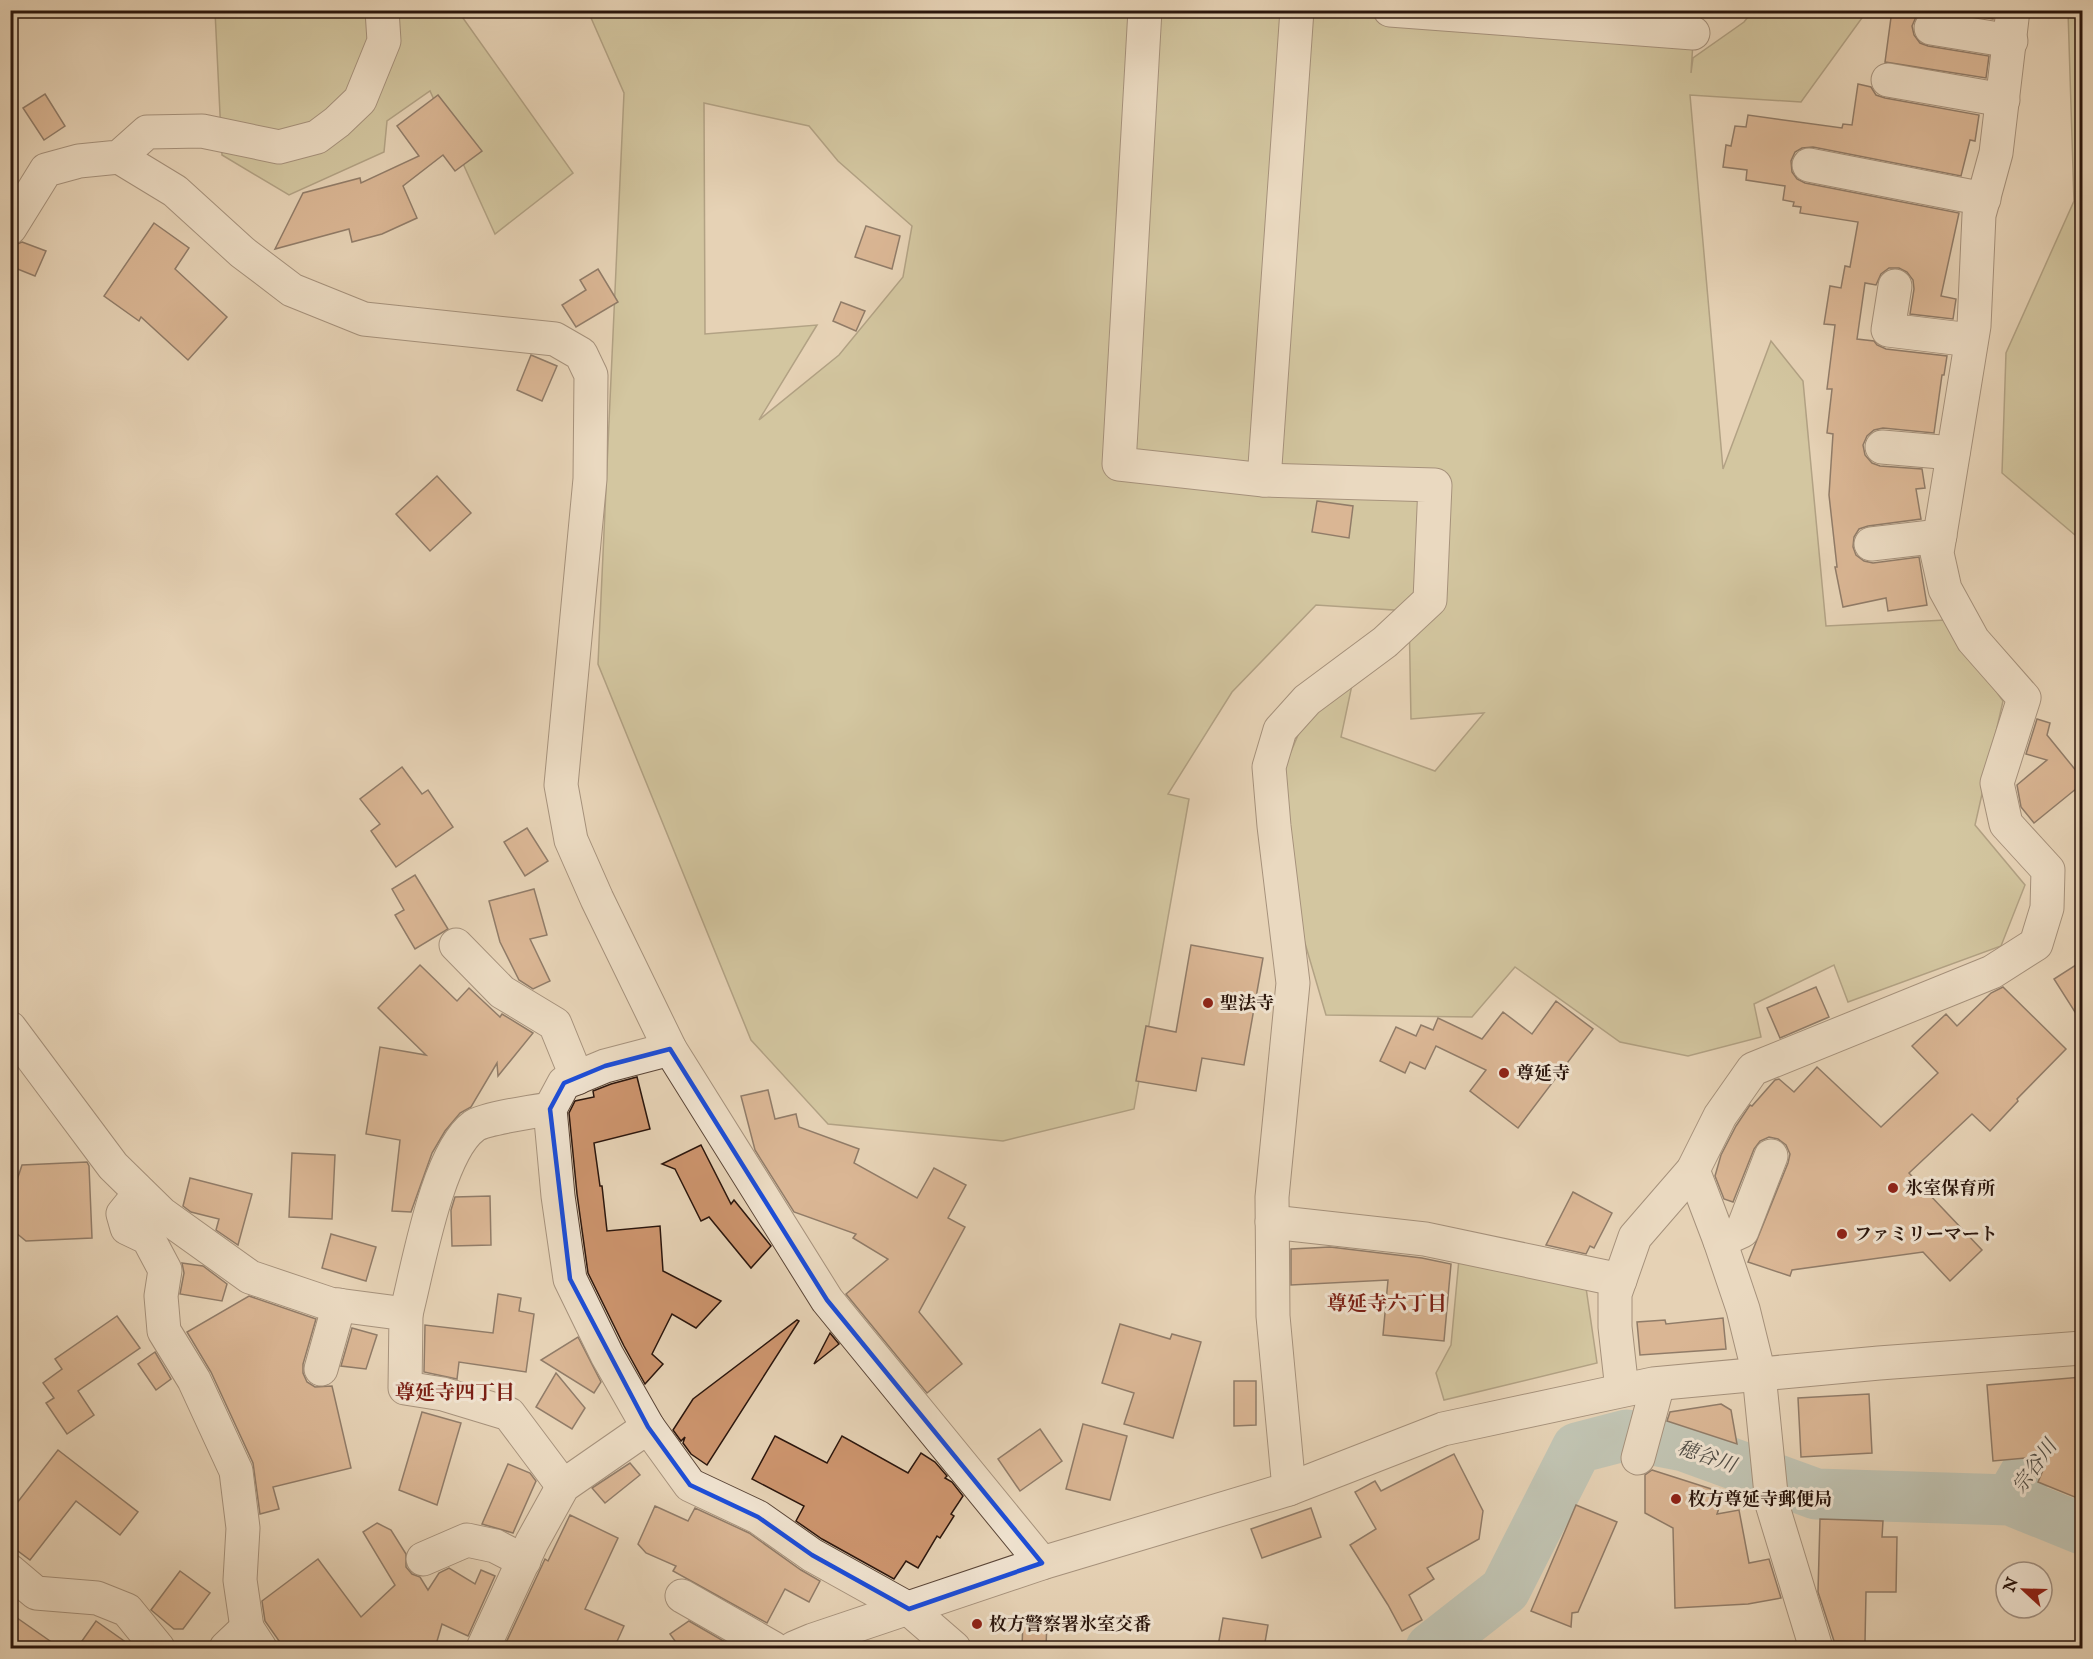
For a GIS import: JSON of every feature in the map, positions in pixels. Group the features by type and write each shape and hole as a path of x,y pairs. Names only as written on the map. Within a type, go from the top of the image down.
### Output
{"street":[{"path":"10,228 46,170 79,161 119,157 147,132 202,131 279,147 317,137 360,100 384,41 382,10"},
{"path":"1145,10 1119,464 1264,480 1435,485 1430,600 1385,642 1307,700 1280,730 1269,767 1293,983 1272,1197 1273,1316 1289,1489"},
{"path":"1264,480 1297,10"},
{"path":"1390,10 1693,33"},
{"path":"1622,1390 1615,1327 1615,1294 1635,1237 1693,1170 1720,1116 1753,1069 1992,972 2036,944 2047,908 2048,870 2006,824 1997,783 2024,698 1973,640 1945,589 1937,553 1974,326 1979,215 1996,153 2012,26 1931,27"},
{"path":"1888,80 2003,100"},
{"path":"119,157 175,191 242,252 292,290 364,319 555,339 581,354 591,375 590,479 561,785 571,840 670,1049 827,1300 1042,1563"},
{"path":"1809,165 1983,199"},
{"path":"1895,286 1888,330 1971,339"},
{"path":"1882,447 1953,453"},
{"path":"1871,544 1940,536"},
{"path":"456,945 502,992 555,1024 577,1078"},
{"path":"10,1028 113,1166 162,1214 250,1277 330,1304 406,1314"},
{"path":"670,1049 605,1066 564,1083 550,1109 558,1196 570,1279 607,1355 648,1427 690,1485 758,1518 812,1555 909,1609 954,1648"},
{"path":"550,1109 475,1125 457,1144 439,1182 406,1314 405,1388 442,1394 509,1414 563,1486"},
{"path":"1720,1241 1742,1231 1771,1156"},
{"path":"1693,1170 1743,1309 1759,1374 1772,1504 1816,1648"},
{"path":"140,1193 123,1214 127,1228 148,1238 165,1270 161,1296 164,1331 194,1380 236,1471 243,1528 240,1580 244,1642"},
{"path":"1272,1222 1425,1239 1620,1280"},
{"path":"321,1369 339,1305"},
{"path":"794,1648 1042,1563 1289,1489 1443,1429 1658,1384 1999,1353 2082,1348"},
{"path":"1638,1458 1658,1384"},
{"path":"483,1648 532,1542 563,1486 648,1427"},
{"path":"423,1559 467,1540 495,1546 524,1561"},
{"path":"10,1571 36,1593 97,1598 127,1610 158,1648"},
{"path":"682,1596 773,1648"}],"highlighted area":[{"path":"670,1049 827,1300 1042,1563 909,1609 812,1555 758,1517 690,1485 648,1427 570,1279 550,1109 564,1083 605,1066"}],"shaded area":[{"path":"215,11 458,11 573,173 495,234 430,91 387,121 384,152 289,195 222,155"},
{"path":"588,11 1695,11 1691,73 1693,58 1744,22 1753,11 1867,11 1801,102 1690,95 1723,469 1771,341 1803,381 1826,626 1946,620 2003,701 1975,825 2025,885 2001,946 1848,1002 1834,965 1754,1004 1761,1037 1688,1056 1620,1042 1515,967 1472,1017 1326,1015 1266,810 1310,707 1352,685 1341,737 1435,771 1484,713 1411,719 1409,611 1316,605 1232,692 1168,794 1189,799 1134,1109 1003,1141 828,1124 751,1040 598,664 624,93","holes":["704,103 809,126 838,161 912,226 903,277 839,355 759,420 817,325 705,334"]},
{"path":"2068,11 2082,11 2082,541 2002,473 2006,353 2074,201"},
{"path":"1459,1259 1585,1281 1597,1363 1444,1400 1436,1373 1451,1345"}],"building":[{"path":"1892,10 1924,10 1916,17 1912,26 1914,35 1920,43 1989,56 1986,78 1885,62"},
{"path":"1940,10 1994,10 1993,19"},
{"path":"1858,84 1871,87 1876,95 1885,98 1979,115 1975,141 1970,140 1961,176 1813,147 1802,148 1795,152 1791,161 1792,172 1797,179 1805,183 1959,213 1941,296 1956,299 1953,319 1910,314 1913,280 1907,272 1899,268 1889,268 1881,274 1876,285 1865,283 1857,339 1874,341 1886,349 1947,356 1934,433 1883,428 1874,430 1867,436 1863,445 1865,455 1872,463 1880,466 1922,469 1925,488 1916,489 1921,519 1868,526 1859,529 1854,537 1853,547 1856,555 1864,561 1873,563 1919,557 1927,605 1888,611 1886,598 1843,607 1835,567 1837,567 1829,495 1833,434 1827,433 1832,389 1827,389 1835,325 1824,324 1830,286 1841,288 1845,266 1850,267 1858,222 1800,213 1801,207 1793,206 1794,202 1783,200 1785,186 1746,180 1747,170 1723,167 1726,145 1731,146 1735,126 1746,127 1748,115 1842,128 1843,124 1852,125"},
{"path":"45,94 65,126 44,140 23,108"},
{"path":"438,95 482,151 455,171 443,155 403,186 417,218 382,234 352,242 349,229 275,249 303,193 360,178 361,183 419,156 397,126"},
{"path":"154,223 189,248 175,269 227,317 188,360 141,317 139,321 104,296"},
{"path":"866,226 900,236 892,269 855,257"},
{"path":"22,242 46,251 35,276 10,266 10,247"},
{"path":"598,269 618,302 576,327 562,305 586,290 580,280"},
{"path":"841,302 865,311 856,331 833,321"},
{"path":"531,355 557,366 542,401 517,390"},
{"path":"437,476 471,513 430,551 396,514"},
{"path":"1317,501 1353,506 1349,538 1312,532"},
{"path":"2037,719 2050,723 2047,735 2082,778 2082,784 2034,823 2021,807 2017,785 2047,760 2026,754"},
{"path":"402,767 422,794 428,790 453,827 396,867 371,831 380,824 360,799"},
{"path":"527,828 548,861 525,876 504,842"},
{"path":"415,875 448,929 415,949 395,915 404,910 392,889"},
{"path":"534,889 547,935 530,939 550,981 533,989 519,980 500,942 489,901"},
{"path":"1191,945 1263,958 1244,1065 1202,1058 1196,1091 1136,1081 1146,1026 1176,1032"},
{"path":"2082,961 2082,1023 2054,979"},
{"path":"420,965 457,1001 469,988 500,1017 502,1014 533,1033 498,1076 497,1063 471,1107 460,1113 445,1131 432,1153 411,1212 392,1211 400,1140 366,1134 380,1047 426,1055 378,1008"},
{"path":"1816,987 1829,1017 1780,1038 1767,1008"},
{"path":"2003,987 2066,1049 2017,1099 2018,1101 1990,1131 1972,1114 1909,1173 1982,1250 1950,1281 1923,1252 1792,1270 1790,1276 1748,1262 1790,1154 1786,1145 1778,1139 1769,1137 1760,1141 1754,1149 1733,1202 1724,1199 1715,1176 1721,1155 1750,1105 1752,1106 1775,1080 1779,1079 1794,1092 1817,1067 1881,1127 1938,1073 1912,1046 1946,1014 1957,1026 1991,993"},
{"path":"1556,1001 1593,1029 1518,1128 1470,1091 1486,1070 1436,1046 1425,1069 1410,1062 1405,1073 1380,1061 1396,1027 1416,1036 1421,1025 1433,1030 1438,1018 1482,1039 1503,1012 1532,1034"},
{"path":"637,1077 650,1129 594,1143 607,1231 660,1226 663,1271 721,1301 696,1328 672,1314 652,1354 663,1364 645,1384 588,1273 569,1113 575,1101 594,1097 593,1091"},
{"path":"768,1090 775,1119 796,1114 799,1127 859,1149 854,1163 917,1198 934,1168 966,1185 948,1218 965,1227 919,1312 962,1364 927,1393 846,1294 888,1259 853,1238 856,1234 794,1212 755,1150 741,1096"},
{"path":"701,1145 731,1204 734,1200 771,1246 751,1268 709,1217 701,1221 675,1169 662,1164"},
{"path":"292,1153 335,1155 332,1219 289,1217"},
{"path":"87,1162 92,1238 26,1241 10,1228 10,1201 22,1165"},
{"path":"190,1178 252,1194 238,1245 216,1230 219,1219 191,1212 183,1206"},
{"path":"1573,1192 1612,1213 1594,1248 1590,1246 1586,1254 1546,1245"},
{"path":"490,1196 491,1245 452,1246 451,1210 455,1197"},
{"path":"331,1234 376,1247 366,1281 322,1268"},
{"path":"1330,1247 1422,1258 1451,1264 1444,1341 1383,1335 1388,1280 1291,1285 1291,1249"},
{"path":"182,1263 203,1266 227,1284 222,1301 180,1294 184,1273"},
{"path":"498,1294 521,1298 519,1311 534,1314 526,1372 459,1362 457,1379 424,1372 425,1325 493,1333"},
{"path":"249,1296 316,1319 303,1364 303,1373 307,1382 315,1387 332,1386 351,1468 273,1487 279,1509 260,1514 253,1463 211,1372 187,1332"},
{"path":"117,1316 140,1348 78,1391 94,1415 67,1434 46,1403 54,1398 43,1383 62,1369 55,1359"},
{"path":"1723,1318 1726,1349 1640,1355 1637,1322 1665,1320 1666,1324"},
{"path":"797,1320 799,1321 707,1465 691,1454 683,1443 685,1437 681,1441 673,1430 693,1399"},
{"path":"1120,1324 1170,1339 1172,1334 1201,1342 1173,1438 1124,1424 1134,1393 1102,1383"},
{"path":"352,1328 377,1335 366,1369 341,1366"},
{"path":"830,1333 839,1344 814,1364"},
{"path":"578,1337 601,1382 594,1393 541,1360"},
{"path":"155,1352 171,1379 156,1390 138,1364"},
{"path":"556,1373 585,1408 572,1429 536,1407"},
{"path":"2082,1377 2082,1500 2038,1482 2049,1456 1993,1461 1987,1385"},
{"path":"1234,1381 1256,1381 1256,1425 1234,1426"},
{"path":"1869,1394 1872,1453 1801,1457 1798,1398"},
{"path":"1721,1404 1731,1410 1737,1444 1667,1421 1670,1412"},
{"path":"422,1412 461,1423 437,1505 399,1490"},
{"path":"1083,1424 1127,1436 1110,1500 1066,1489"},
{"path":"1040,1429 1062,1461 1020,1491 998,1459"},
{"path":"775,1436 827,1463 842,1436 908,1473 921,1453 935,1462 947,1476 945,1478 952,1482 963,1496 951,1514 954,1516 940,1538 937,1536 918,1568 906,1561 894,1579 822,1539 796,1521 804,1506 752,1479"},
{"path":"58,1450 138,1512 120,1535 76,1501 30,1560 10,1545 10,1512"},
{"path":"1454,1454 1483,1511 1479,1539 1427,1568 1434,1579 1409,1595 1422,1620 1402,1631 1350,1545 1376,1529 1355,1492 1375,1481 1381,1491"},
{"path":"630,1463 640,1475 605,1503 592,1488"},
{"path":"508,1464 530,1473 536,1481 513,1533 482,1524"},
{"path":"1652,1470 1724,1493 1717,1514 1739,1510 1749,1563 1769,1559 1781,1598 1748,1604 1675,1608 1673,1528 1645,1513 1645,1475"},
{"path":"1576,1505 1617,1522 1578,1612 1572,1613 1571,1627 1531,1611"},
{"path":"655,1506 688,1521 695,1508 749,1533 820,1581 809,1602 785,1589 767,1623 673,1571 676,1566 646,1553 638,1544"},
{"path":"1311,1508 1321,1537 1262,1558 1251,1529"},
{"path":"570,1515 618,1538 585,1609 624,1626 614,1648 504,1647 545,1559 548,1561"},
{"path":"1820,1519 1883,1521 1882,1537 1897,1537 1896,1592 1866,1592 1865,1642 1834,1641 1818,1592"},
{"path":"377,1523 391,1530 406,1554 406,1567 412,1574 420,1577 428,1590 439,1573 449,1568 475,1584 481,1570 495,1576 468,1636 442,1624 435,1648 284,1648 265,1621 262,1601 318,1559 361,1617 395,1585 363,1532"},
{"path":"180,1571 210,1593 183,1629 174,1629 151,1610"},
{"path":"10,1613 60,1648 10,1648"},
{"path":"1223,1618 1268,1625 1264,1648 1218,1646"},
{"path":"1023,1620 1047,1621 1046,1648 1022,1648"},
{"path":"96,1621 134,1648 77,1648"},
{"path":"689,1621 727,1643 719,1648 680,1648 670,1634"}],"waterway":[{"name":"宗谷川","path":"2010,1500 2033,1460 2082,1405"},
{"name":"穂谷川","path":"1431,1648 1505,1590 1577,1448 1627,1435 1684,1446 1816,1494 2010,1500 2082,1529"}],"place":[{"name":"聖法寺","path":"1208,1003"},
{"name":"尊延寺","path":"1504,1073"},
{"name":"氷室保育所","path":"1893,1188"},
{"name":"ファミリーマート","path":"1842,1234"},
{"name":"枚方尊延寺郵便局","path":"1676,1499"},
{"name":"枚方警察署氷室交番","path":"977,1624"}],"district":[{"name":"尊延寺六丁目","path":"1387,1303"},
{"name":"尊延寺四丁目","path":"455,1392"}]}
